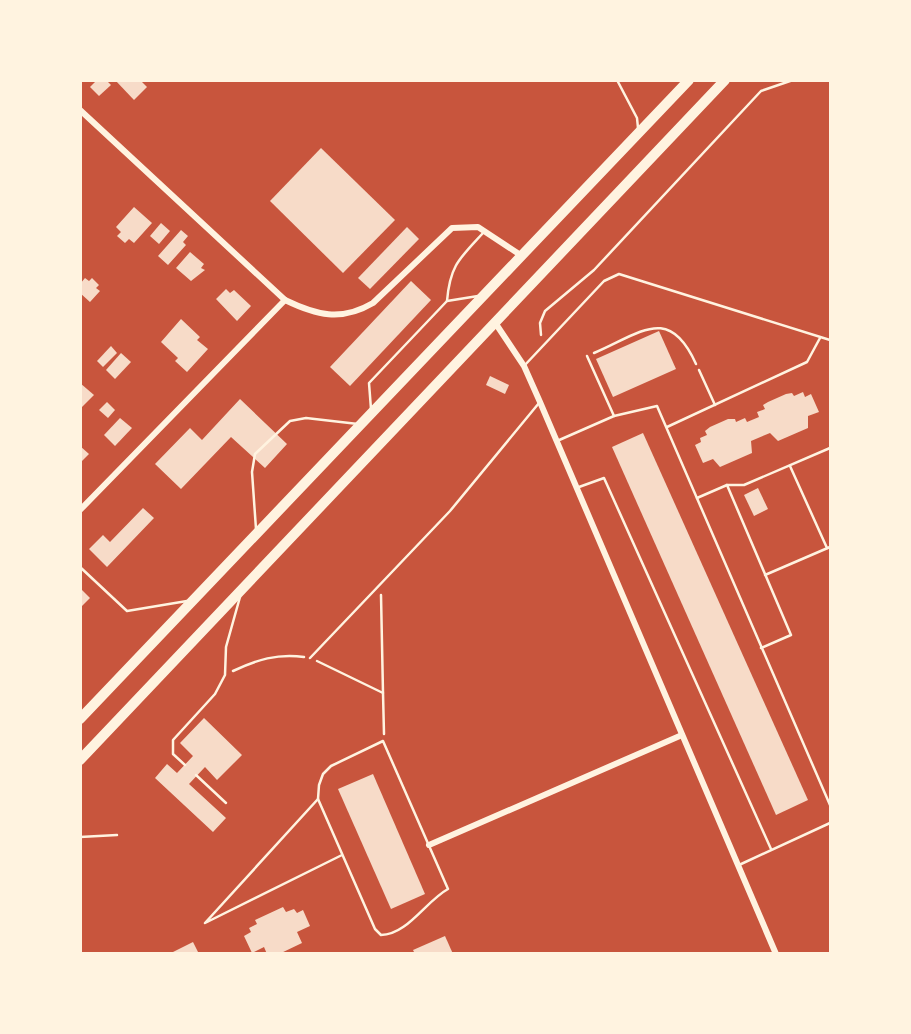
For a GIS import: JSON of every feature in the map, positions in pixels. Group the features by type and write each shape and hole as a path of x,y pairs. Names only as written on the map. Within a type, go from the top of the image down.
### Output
{"highway":[{"path":"80,719 689,80"},
{"path":"80,760 725,80"}],"street":[{"path":"80,110 285,300 323,315 340,316 359,311 373,303 452,228 478,228 486,231 522,256"},
{"path":"80,510 285,300"},
{"path":"496,324 524,366 776,954"},
{"path":"429,845 682,735"}],"lane":[{"path":"617,80 637,118 638,134"},
{"path":"447,301 449,275 454,264 486,231"},
{"path":"524,366 604,281 619,274 831,340"},
{"path":"372,414 369,383 447,301 485,295"},
{"path":"667,427 807,362 820,337"},
{"path":"587,356 614,416"},
{"path":"699,370 715,405"},
{"path":"310,658 450,511 540,402"},
{"path":"556,440 614,416 657,406 831,805"},
{"path":"256,534 252,472 255,454 290,421 306,418 362,424"},
{"path":"697,498 727,485 744,485 831,448"},
{"path":"765,575 829,547 790,466"},
{"path":"576,488 604,478 771,849"},
{"path":"727,485 791,635 761,649"},
{"path":"80,567 127,611 194,600"},
{"path":"185,765 173,754 173,740 215,694 225,675 226,647 242,590"},
{"path":"318,799 375,929 381,935 391,935 399,931 432,898 448,889 383,741 331,766 323,775 318,799 205,923 342,855"},
{"path":"197,775 226,803"},
{"path":"739,865 831,822"},
{"path":"80,837 117,835"}],"path":[{"path":"542,345 540,323 545,311 594,270 761,91 793,80"},
{"path":"587,356 654,328 667,328 684,338 699,370"},
{"path":"381,582 383,693 386,710 383,741"},
{"path":"225,675 257,659 293,655 310,658 383,693"}],"building":[{"path":"97,80 106,80 111,85 99,96 90,87"},
{"path":"115,80 140,80 147,87 134,100"},
{"path":"321,148 395,220 343,273 270,201"},
{"path":"134,207 152,223 134,243 129,239 125,243 117,236 121,232 116,227"},
{"path":"161,223 170,231 159,244 150,236"},
{"path":"407,227 419,239 370,289 358,278"},
{"path":"181,230 188,236 183,242 186,245 168,265 158,256"},
{"path":"190,252 204,264 201,268 205,270 191,281 176,268"},
{"path":"85,278 89,281 92,278 99,285 96,288 100,291 90,302 80,293 80,284"},
{"path":"411,281 431,300 350,386 330,367"},
{"path":"226,289 230,293 234,290 251,306 237,321 216,299"},
{"path":"181,319 200,337 197,340 208,349 187,372 175,361 178,358 161,342"},
{"path":"659,331 676,369 613,397 596,359"},
{"path":"111,346 117,353 103,367 97,361"},
{"path":"121,353 131,362 115,379 106,370"},
{"path":"490,376 509,385 505,394 486,385"},
{"path":"80,383 94,395 80,409"},
{"path":"803,392 805,397 811,394 819,412 808,416 808,428 778,441 770,433 751,441 752,453 720,467 713,459 703,463 695,445 701,442 700,438 707,435 705,431 710,427 728,419 735,419 736,422 745,418 747,422 759,417 757,412 765,409 763,405 768,402 786,394 792,393 794,396"},
{"path":"240,399 287,444 265,468 231,437 181,489 155,464 190,428 202,440"},
{"path":"107,402 115,410 108,418 99,410"},
{"path":"120,418 132,428 115,446 104,435"},
{"path":"643,433 808,800 776,815 612,447"},
{"path":"80,446 89,454 80,463"},
{"path":"758,488 768,509 754,516 744,495"},
{"path":"143,508 154,518 107,567 89,549 103,535 110,542"},
{"path":"80,588 90,598 80,608"},
{"path":"204,718 242,755 217,780 205,767 189,784 226,818 213,832 155,778 167,764 177,773 193,756 180,743"},
{"path":"373,774 425,894 391,909 338,789"},
{"path":"283,907 286,912 294,909 297,913 303,910 310,926 297,932 302,943 279,954 267,954 264,947 252,953 244,936 251,932 249,928 257,924 255,920"},
{"path":"445,936 453,954 415,954 413,950"},
{"path":"193,942 199,954 169,954"}]}
